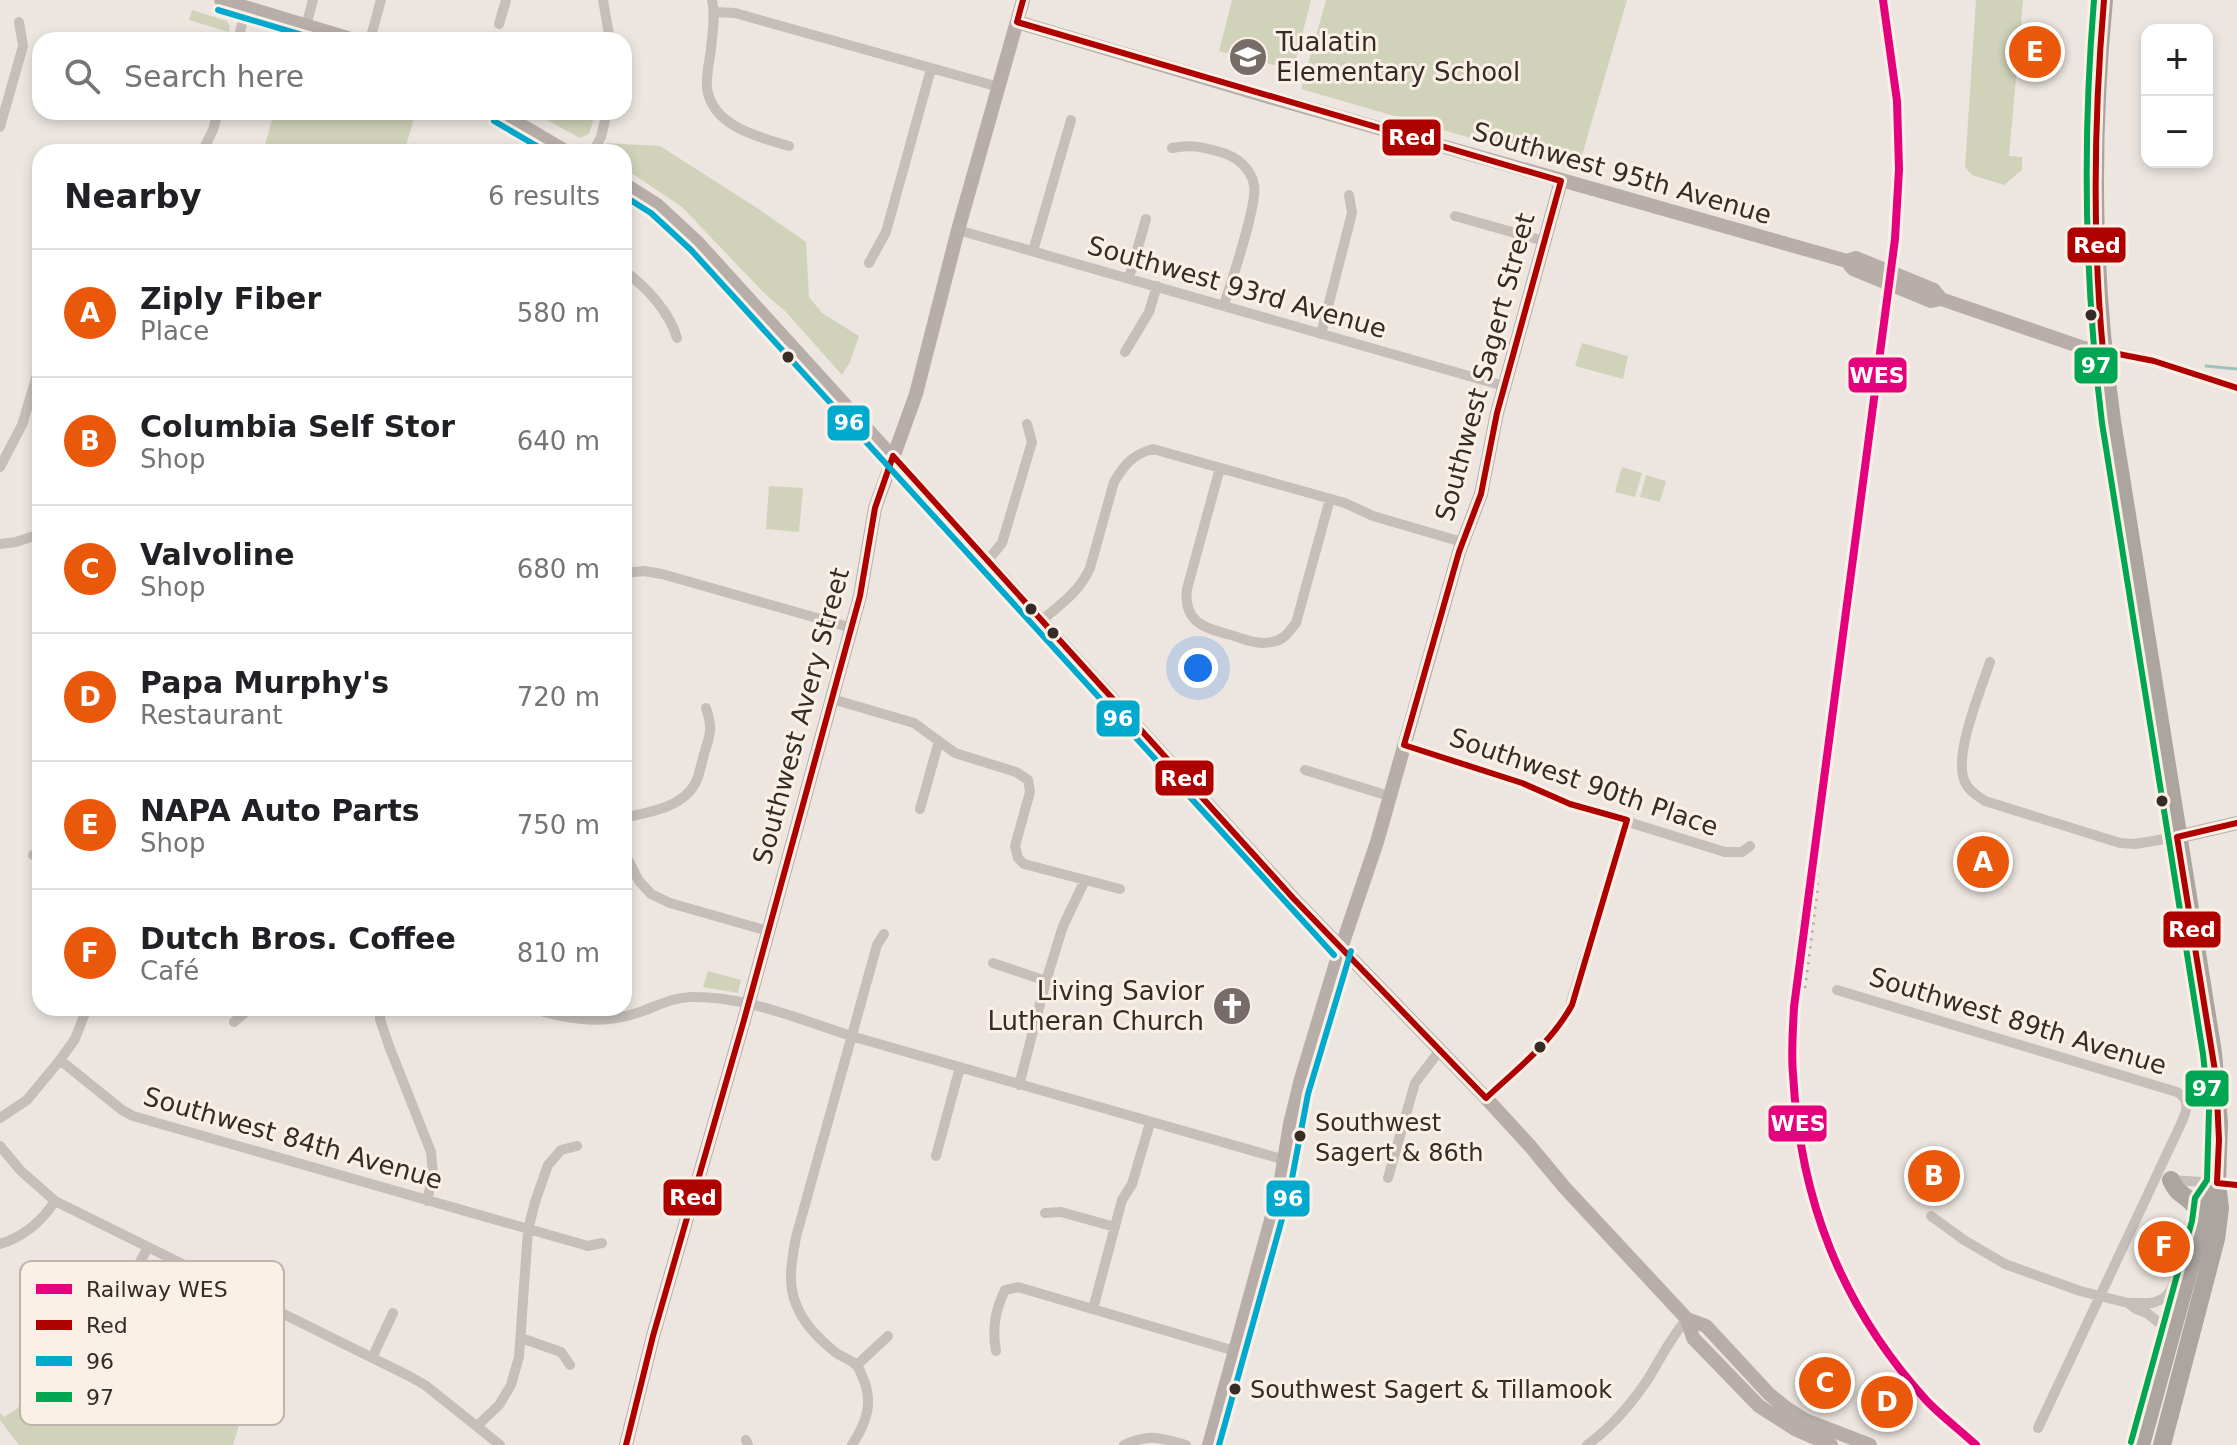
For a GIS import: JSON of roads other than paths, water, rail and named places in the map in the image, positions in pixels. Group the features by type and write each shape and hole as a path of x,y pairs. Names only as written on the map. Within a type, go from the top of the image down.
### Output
{"highway":[{"path":"2104,0 2094,173 2096,277 2103,351 2216,1077 2219,1122 2217,1183 2220,1208 2216,1239 2162,1445"},
{"path":"2165,1177 2178,1193 2195,1206 2202,1223"},
{"path":"2141,1445 2202,1223 2205,1201 2217,1183"}],"main road":[{"path":"221,0 327,32"},
{"name":"Southwest Avery Street","path":"626,1445 656,1327 852,628 875,508 916,394 958,230 1023,0"},
{"name":"Southwest 95th Avenue","path":"1017,22 1561,181 1847,261 1856,258 1934,290 1941,299 2084,348 2103,351"},
{"path":"513,120 553,144"},
{"name":"Southwest Sagert Street","path":"1209,1445 1279,1191 1298,1092 1363,886 1462,542 1477,508 1493,427 1561,181"},
{"path":"632,189 681,225 1341,948 1530,1146 1687,1319 1693,1338 1759,1406 1795,1429 1831,1445"},
{"path":"2177,837 2237,823"},
{"path":"1687,1319 1706,1326 1763,1388 1785,1407 1805,1420 1870,1445"}],"street":[{"path":"306,26 313,0"},
{"path":"372,32 381,0"},
{"path":"499,24 506,0"},
{"path":"603,0 609,32"},
{"path":"712,0 715,12 707,86 710,100 719,116 735,127 789,146"},
{"path":"240,32 246,8"},
{"path":"715,12 735,13 999,87"},
{"path":"0,127 23,46 19,22"},
{"path":"869,263 886,232 931,69"},
{"path":"206,144 216,120"},
{"path":"597,144 605,120"},
{"path":"1033,251 1071,120"},
{"path":"1172,148 1195,145 1225,153 1246,167 1255,185 1253,203 1224,305"},
{"path":"1321,334 1352,213 1349,195"},
{"path":"1455,216 1544,241"},
{"path":"1129,278 1146,219"},
{"name":"Southwest 93rd Avenue","path":"958,230 1504,386"},
{"path":"632,277 673,322 677,338"},
{"path":"1125,352 1149,312 1157,286"},
{"name":"Southwest 95th Avenue","path":"2103,351 2123,352 2237,388"},
{"path":"0,467 22,425 32,392"},
{"path":"988,560 1000,548 1032,442 1027,424"},
{"path":"1042,620 1085,580 1114,482 1121,470 1131,458 1153,449 1330,499 1373,516 1462,542"},
{"path":"1220,468 1185,604 1192,617 1204,627 1258,643 1286,637 1296,623 1330,499"},
{"path":"0,544 32,537"},
{"path":"632,572 662,574 852,628"},
{"path":"1990,662 1962,751 1960,769 1974,793 1985,801 2120,843 2135,844 2177,837"},
{"path":"832,699 904,719 924,729 955,753 1016,772 1028,780 1030,792 1015,846 1018,858 1024,864 1120,889"},
{"path":"632,816 661,809 689,792 697,780 712,726 706,708"},
{"path":"920,809 939,741"},
{"name":"Southwest 90th Place","path":"1404,745 1522,783 1570,804 1725,852 1742,852 1750,846"},
{"path":"1305,770 1389,796"},
{"path":"1486,1098 1528,1059 1567,1015 1627,820"},
{"path":"632,867 651,894 670,903 768,931"},
{"path":"1019,1085 1063,926 1085,880"},
{"path":"852,1445 863,1428 869,1405 867,1386 857,1365 835,1352 811,1329 796,1305 791,1283 796,1237 877,945 884,934"},
{"path":"993,963 1046,981"},
{"name":"Southwest 89th Avenue","path":"1837,990 2177,1092 2185,1098 2186,1112 2165,1177"},
{"path":"632,1015 685,997 719,997 748,1003 851,1036 1285,1160"},
{"path":"0,1118 27,1100 60,1060 75,1039 84,1016"},
{"path":"234,1022 241,1016"},
{"path":"380,1016 431,1152 433,1174 427,1201"},
{"path":"559,1016 590,1021 628,1016"},
{"path":"1388,1178 1415,1083 1440,1050"},
{"name":"Southwest 84th Avenue","path":"60,1060 133,1116 528,1230 588,1246 602,1243"},
{"path":"936,1156 960,1067"},
{"path":"1093,1309 1122,1200 1132,1184 1150,1123"},
{"path":"0,1146 21,1171 55,1201 176,1261"},
{"path":"477,1426 499,1405 511,1385 521,1338 528,1230 548,1165 561,1150 577,1146"},
{"path":"2038,1428 2100,1296 2165,1177 2217,1183"},
{"path":"0,1244 29,1230 55,1201"},
{"path":"1045,1213 1061,1212 1115,1227"},
{"path":"1931,1216 2005,1264 2048,1281 2128,1303 2156,1302 2163,1298 2175,1283 2181,1263 2195,1247"},
{"path":"141,1261 148,1247"},
{"path":"996,1351 992,1332 997,1308 1005,1290 1018,1287 1235,1351"},
{"path":"2128,1303 2156,1319 2169,1340"},
{"path":"372,1358 393,1313"},
{"path":"284,1314 425,1385 500,1445"},
{"path":"1587,1445 1612,1424 1632,1401 1649,1378 1668,1342 1687,1319"},
{"path":"857,1365 888,1336"},
{"path":"521,1338 561,1352 570,1365"},
{"path":"1124,1445 1148,1436 1186,1445"}],"waterway":[{"path":"2206,366 2237,369"}],"railway":[{"path":"1805,988 1817,893 1818,829"}],"rail line":[{"name":"WES","path":"1883,0 1897,101 1899,169 1895,239 1794,1007 1792,1066 1805,1165 1830,1249 1848,1289 1896,1364 1932,1406 1976,1445"}],"place":[{"name":"NAPA Auto Parts","path":"2035,52"},
{"name":"Tualatin Elementary School","path":"1248,57"},
{"name":"Ziply Fiber","path":"1983,862"},
{"name":"Living Savior Lutheran Church","path":"1232,1006"},
{"name":"Southwest Sagert & 86th","path":"1300,1136"},
{"name":"Columbia Self Stor","path":"1934,1176"},
{"name":"Dutch Bros. Coffee","path":"2164,1247"},
{"name":"Valvoline","path":"1825,1383"},
{"name":"Southwest Sagert & Tillamook","path":"1235,1389"},
{"name":"Papa Murphy's","path":"1887,1402"}]}
